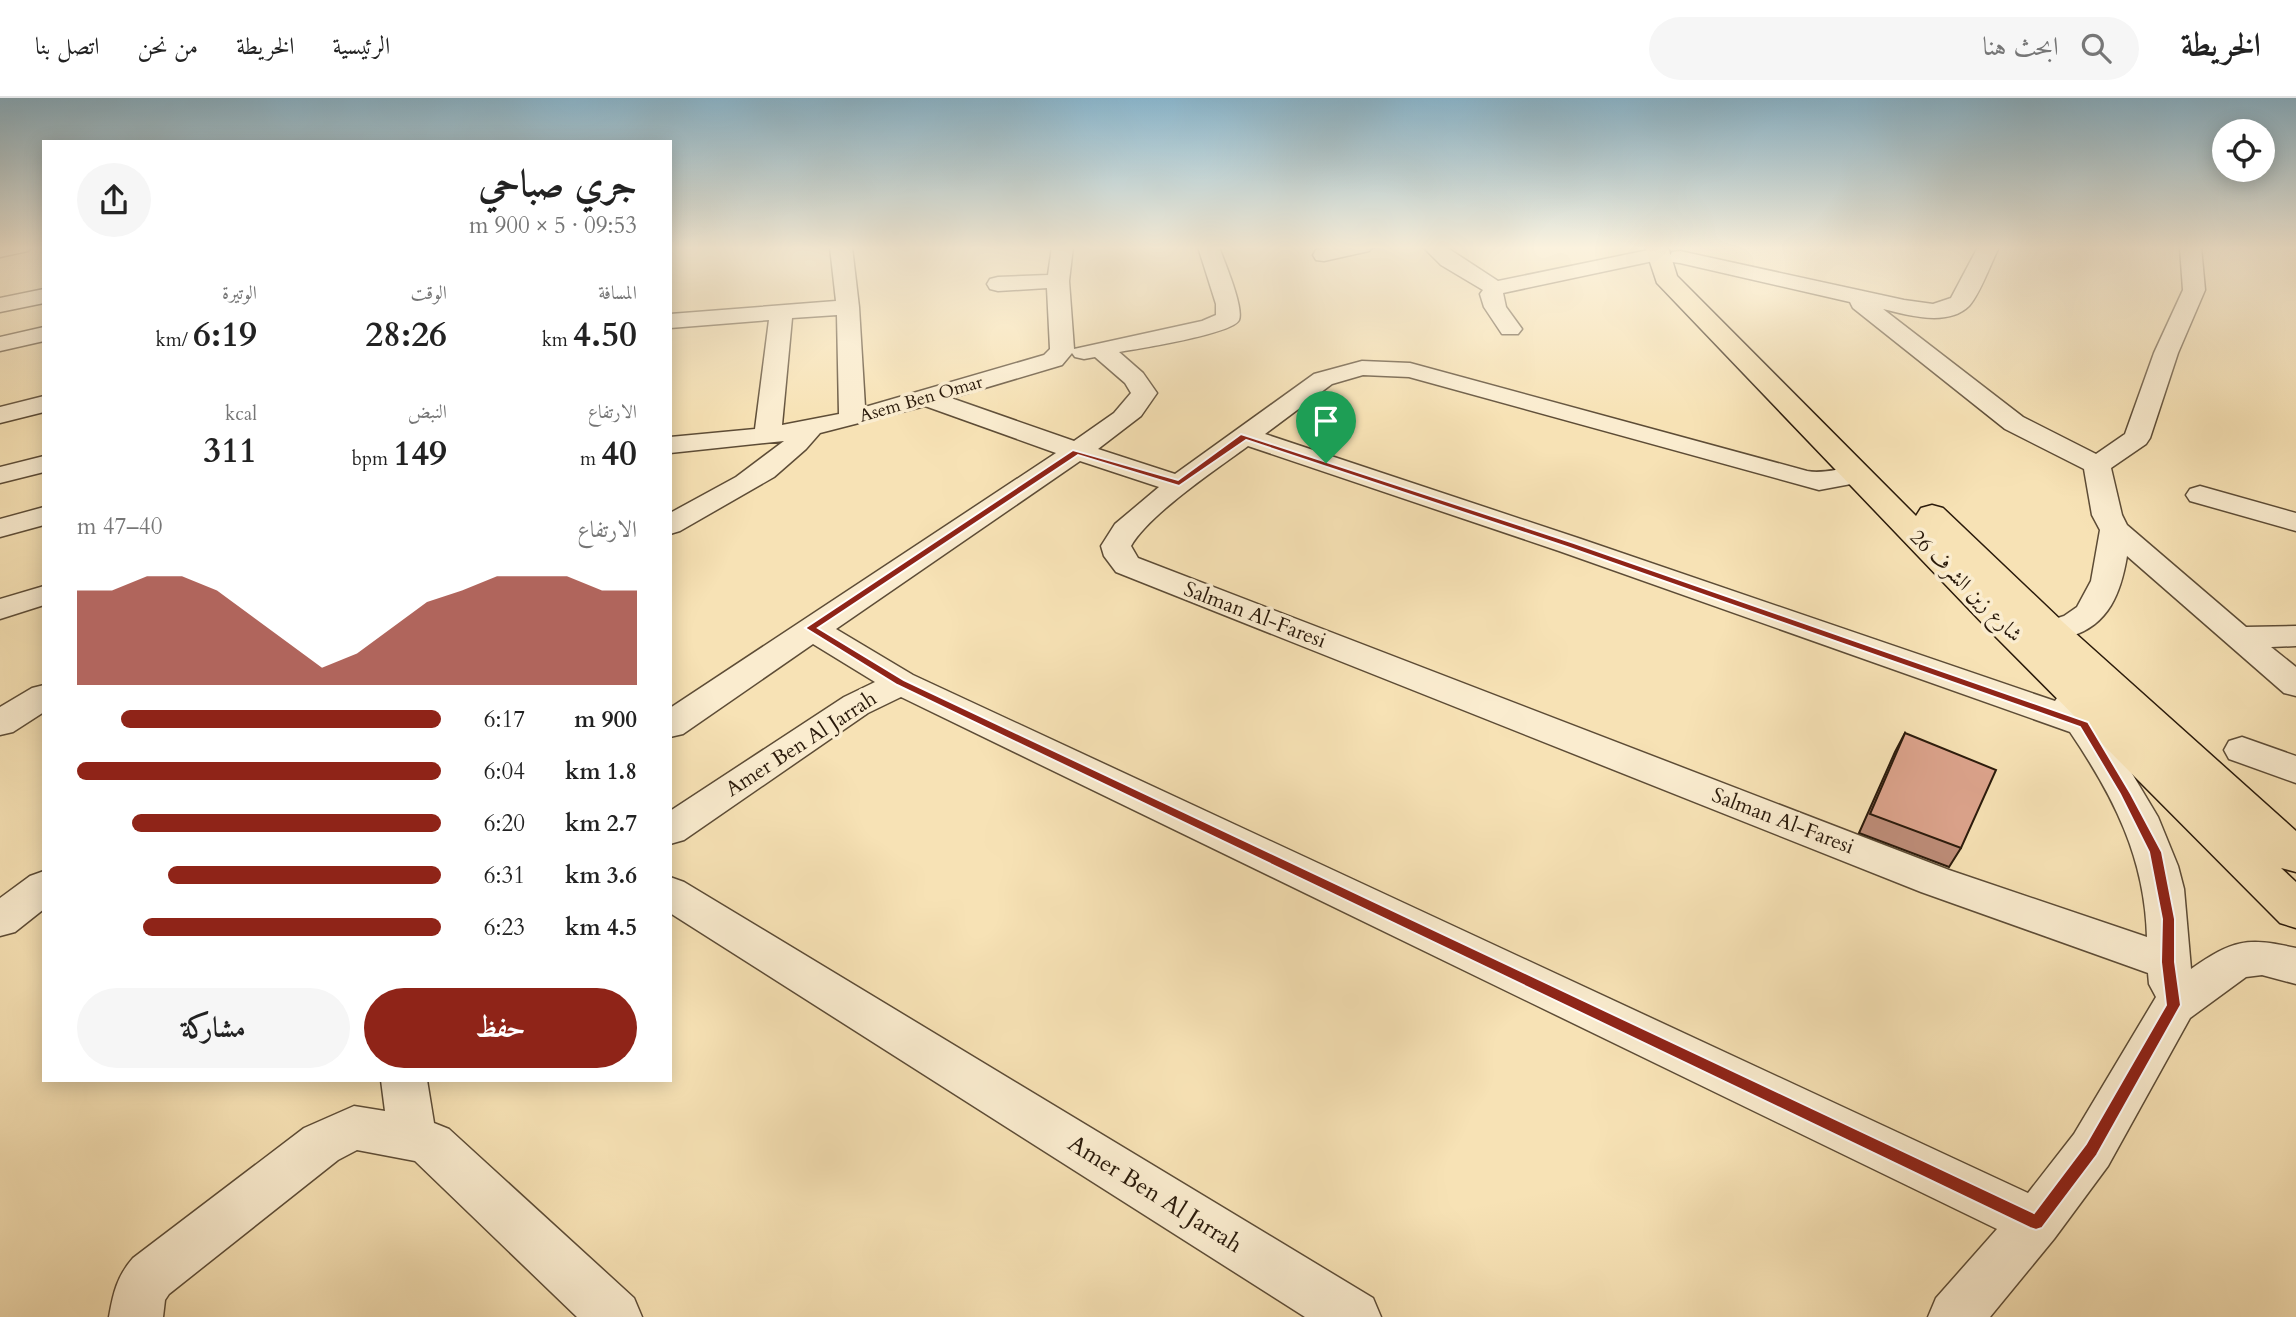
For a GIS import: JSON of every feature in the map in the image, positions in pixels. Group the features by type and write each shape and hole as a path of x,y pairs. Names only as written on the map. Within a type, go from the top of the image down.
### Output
{"main road":[{"name":"شارع زين الشرف 26","path":"1691,304 2000,620 2296,910"},
{"name":"شارع زين الشرف 26","path":"1714,304 2051,631 2296,856"}],"street":[{"path":"848,304 852,419"},
{"path":"1058,357 1062,350 1059,304"},
{"name":"Asem Ben Omar","path":"672,445 768,436 852,419 1047,363 1058,357 1208,327 1228,319 1227,304"},
{"path":"1494,304 1510,329"},
{"path":"1863,304 2014,423 2096,465"},
{"path":"1891,304 1925,311 1954,307 1958,304"},
{"path":"2096,465 2137,438 2166,353 2188,304"},
{"path":"672,321 848,307"},
{"path":"768,436 780,314"},
{"path":"0,326 42,332"},
{"path":"0,344 42,333"},
{"path":"672,724 1077,452 1140,402 1144,393 1134,378 1100,349"},
{"name":"Salman Al-Faresi","path":"1857,475 1818,481 1789,476 1410,370 1362,368 1323,379 1244,436 1179,484 1125,530 1116,546 1119,556 1127,565 1935,881 2171,984"},
{"path":"927,398 1077,452 1179,484"},
{"path":"0,415 42,404"},
{"path":"672,524 774,464 797,446 811,427"},
{"path":"1244,436 1570,545 2084,724"},
{"path":"0,475 42,464"},
{"path":"2096,465 2107,515 2115,530 2296,685"},
{"path":"2200,495 2296,522"},
{"path":"0,528 42,517"},
{"path":"2051,631 2079,622 2091,611 2106,586 2115,530"},
{"path":"2106,586 2134,579 2175,584"},
{"path":"0,609 42,596"},
{"path":"1955,1317 2036,1222 2091,1150 2171,984 2168,919 2156,852 2084,724 2000,620"},
{"path":"811,628 901,683"},
{"path":"2239,637 2296,636"},
{"name":"Amer Ben Al Jarrah","path":"672,829 856,705 901,683 2036,1222"},
{"path":"0,723 42,697"},
{"path":"2242,750 2296,770"},
{"path":"0,920 42,888"},
{"name":"Amer Ben Al Jarrah","path":"672,894 1354,1317"},
{"path":"2171,984 2236,961 2262,958 2296,966"},
{"path":"404,1082 412,1137"},
{"path":"136,1317 140,1290 150,1276 321,1144 354,1128 412,1137 432,1145 615,1317"}],"building":[{"path":"1905,733 1996,770 1961,848 1870,814"}],"route":[{"path":"1244,436 1326,463 2084,724 2156,852 2168,919 2168,962 2174,1005 2091,1150 2036,1222 901,683 811,628 1077,452 1179,484 1244,436"}]}
